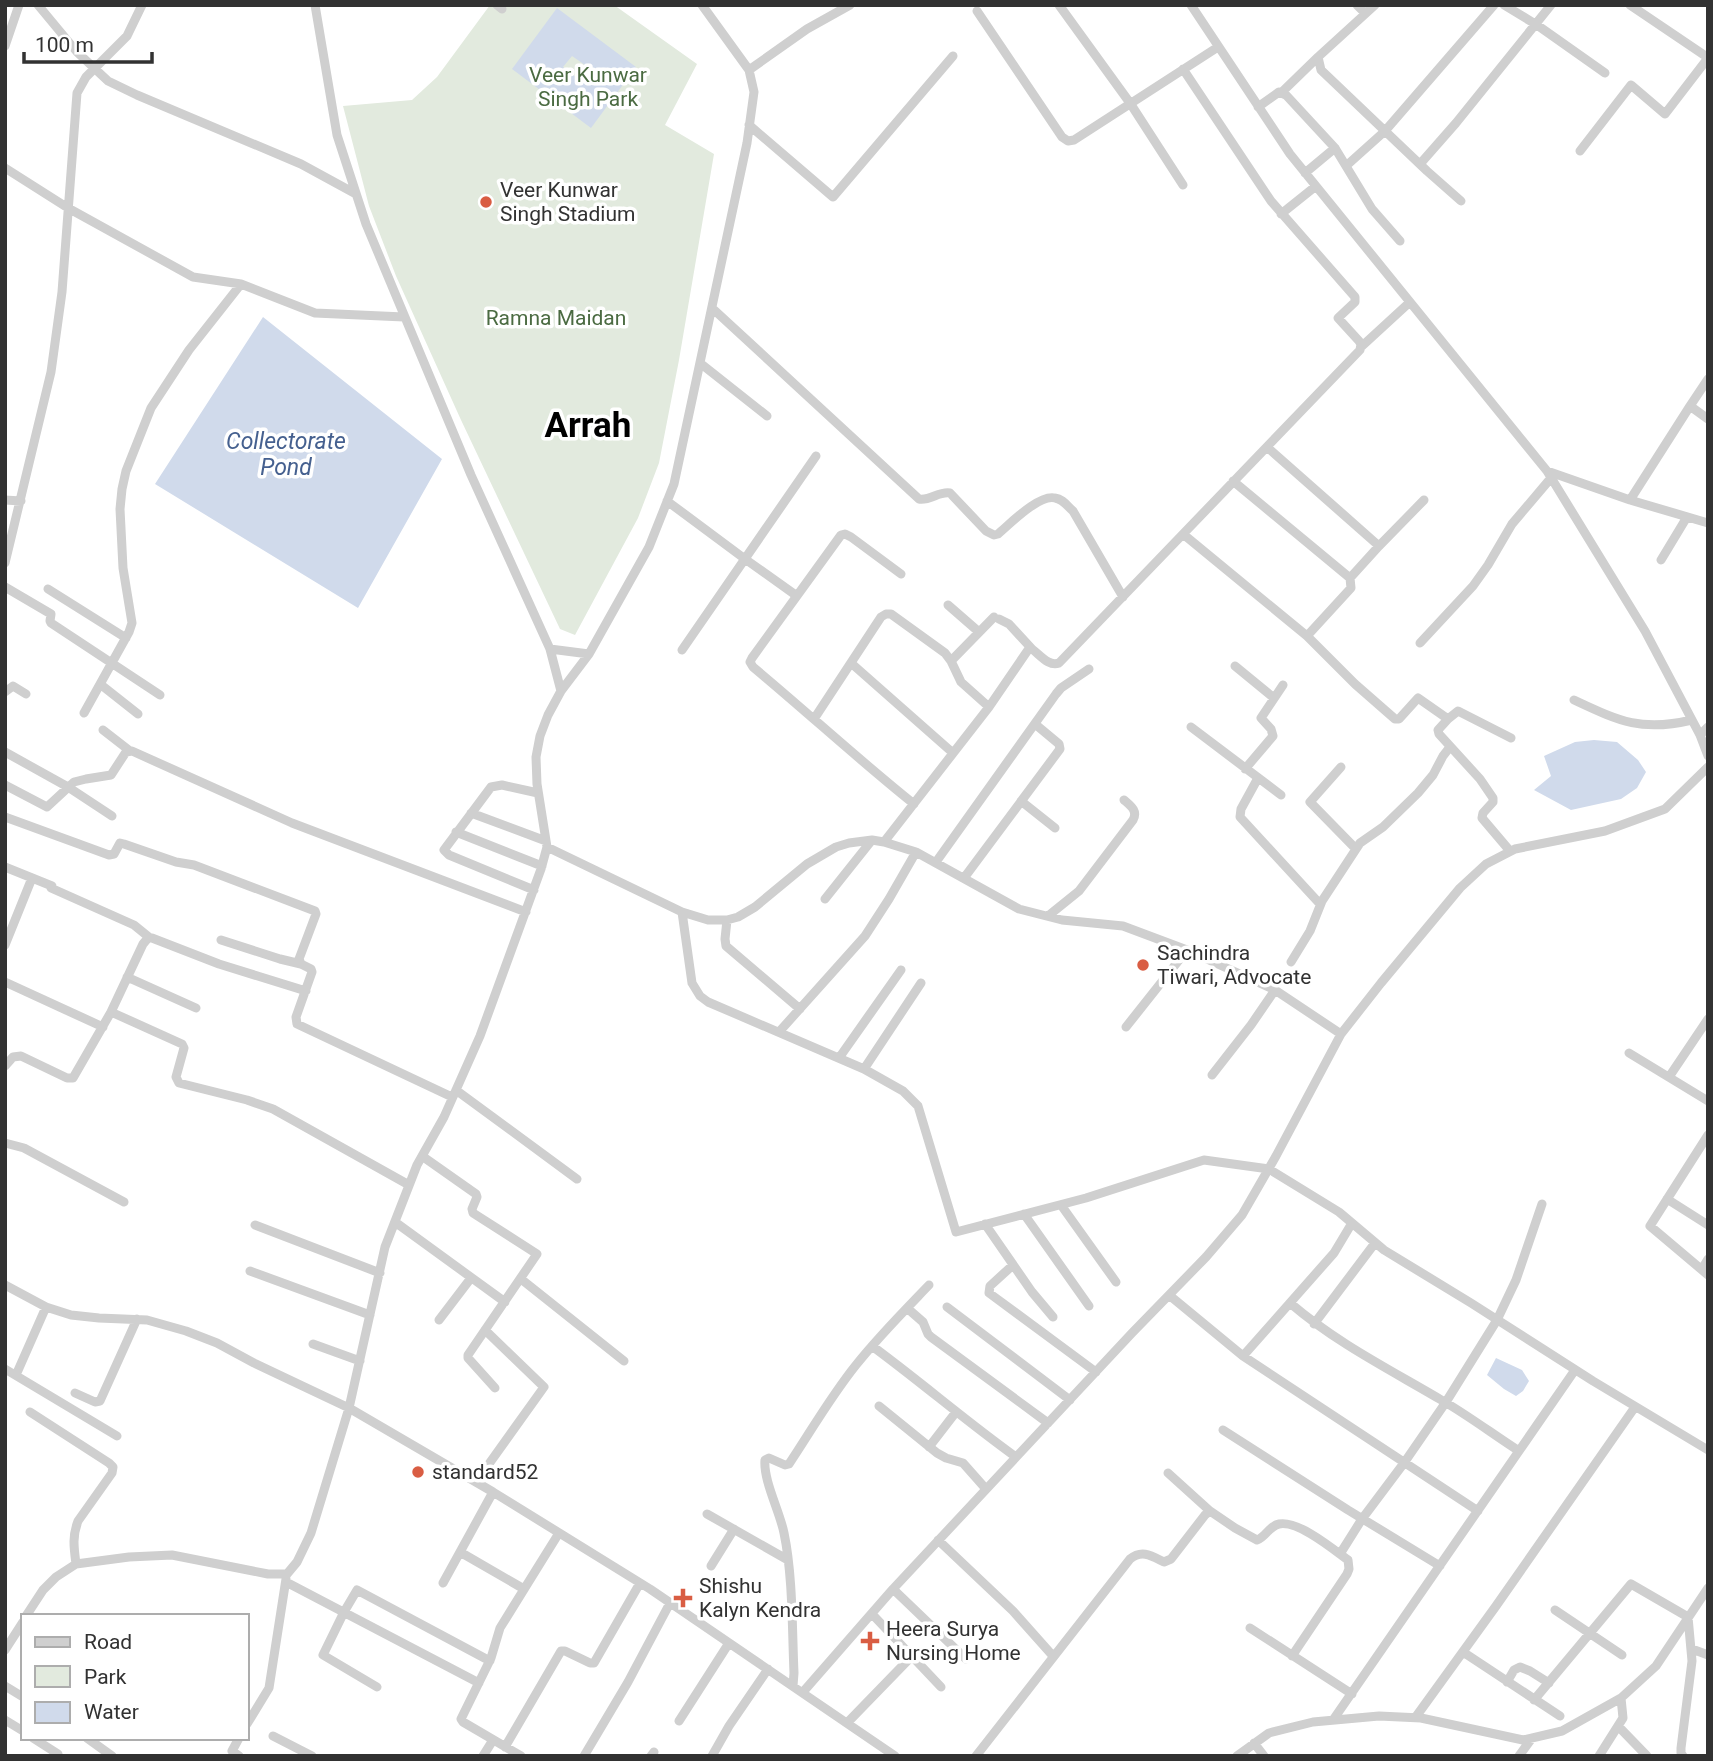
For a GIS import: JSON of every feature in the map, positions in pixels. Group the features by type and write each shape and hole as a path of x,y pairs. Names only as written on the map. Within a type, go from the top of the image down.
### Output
{"street":[{"path":"5,46 19,5"},
{"path":"38,5 77,52 108,81 301,164 356,194"},
{"path":"5,563 51,372 62,292 77,93 86,77 127,36 142,5"},
{"path":"315,5 337,135 366,224 471,475 550,649 561,691"},
{"path":"248,1722 269,1688 287,1578 298,1562 311,1533 349,1408 385,1247 422,1156 480,1036 542,866 547,844 538,793 536,757 540,736 561,691 589,654 649,547 674,484 750,125 754,92 749,70 702,5"},
{"path":"749,70 807,29 849,5"},
{"path":"1059,5 1130,103 1183,186"},
{"path":"1191,5 1290,154 1549,475 1645,631 1704,743 1708,756"},
{"path":"1357,5 1365,13"},
{"path":"1258,107 1282,92 1375,5"},
{"path":"1346,166 1385,131 1494,5"},
{"path":"1504,5 1537,24 1605,73"},
{"path":"1420,164 1551,5"},
{"path":"1580,151 1631,85 1665,114 1708,57 1630,5"},
{"path":"977,11 1066,140 1073,140 1218,47"},
{"path":"750,125 832,197 953,56"},
{"path":"1318,57 1321,70 1461,201"},
{"path":"1184,69 1253,175 1282,214 1355,298 1355,302 1338,318 1359,341 1361,347"},
{"path":"1282,92 1335,148 1372,209 1400,241"},
{"path":"1305,173 1335,148"},
{"path":"5,168 68,208 193,277 241,284 315,313 404,317"},
{"path":"1282,214 1316,186"},
{"path":"84,713 126,638 133,618 123,568 121,519 122,489 126,471 151,408 189,350 241,284"},
{"path":"951,661 996,618 1009,624 1032,649 1051,664 1056,664 1361,347 1410,302"},
{"path":"712,308 919,499 950,492 986,531 994,535 1041,499 1051,497 1062,500 1073,511 1123,597"},
{"path":"700,363 767,416"},
{"path":"1630,500 1708,379"},
{"path":"1690,406 1708,419"},
{"path":"1266,447 1379,546"},
{"path":"682,650 816,456"},
{"path":"1549,475 1708,523"},
{"path":"1420,643 1473,586 1512,524 1549,475"},
{"path":"1233,481 1350,578 1351,588 1307,636"},
{"path":"5,500 21,501"},
{"path":"1350,578 1424,500"},
{"path":"667,501 797,596"},
{"path":"1661,560 1688,517"},
{"path":"901,573 850,537 843,534 839,536 750,662 863,763 914,804"},
{"path":"1183,534 1307,636 1395,719 1400,718 1418,698 1448,719"},
{"path":"5,587 51,614 50,622 160,695"},
{"path":"48,589 126,638"},
{"path":"948,606 979,632"},
{"path":"814,719 881,617 886,614 891,614 942,650 951,661 961,682 989,707"},
{"path":"550,649 589,654"},
{"path":"884,842 989,707 1024,655 1032,649"},
{"path":"851,663 953,753"},
{"path":"1235,666 1274,698"},
{"path":"936,863 1061,688 1089,668"},
{"path":"100,684 138,714"},
{"path":"1245,769 1273,736 1271,729 1261,718 1283,685"},
{"path":"5,692 13,686 26,694"},
{"path":"1574,700 1611,717 1642,725 1669,725 1692,720"},
{"path":"1510,851 1482,818 1493,798 1438,730 1459,711 1511,738"},
{"path":"964,878 1060,749 1059,744 1035,724"},
{"path":"1191,727 1281,796"},
{"path":"1704,743 1708,727"},
{"path":"103,730 130,751 292,823 526,912"},
{"path":"1291,961 1310,931 1320,904 1356,849 1418,793 1450,747"},
{"path":"5,785 46,807 79,781 111,775 126,752 130,751"},
{"path":"5,752 68,787 112,816"},
{"path":"1341,767 1310,802 1356,849"},
{"path":"803,1692 893,1589 1206,1257 1242,1215 1341,1034 1460,888 1486,864 1515,849 1605,831 1665,809 1708,767"},
{"path":"1258,778 1241,809 1240,817 1320,904"},
{"path":"534,890 446,853 444,848 487,790 502,785 538,793"},
{"path":"1048,916 1079,891 1133,820 1134,810 1124,800"},
{"path":"1021,801 1055,828"},
{"path":"471,813 547,844 681,912 708,920 738,917 755,907 807,864 836,848 872,840 884,842 916,852 1020,909 1062,920 1123,926 1186,950 1275,989 1341,1034"},
{"path":"5,817 109,855 114,854 122,843 176,862 194,865 314,911 316,913 299,957 302,964 312,971 296,1017 297,1024 454,1094 577,1179"},
{"path":"456,832 542,866"},
{"path":"825,899 872,840"},
{"path":"779,1032 865,936 916,852"},
{"path":"5,867 134,925 150,938 219,964 306,991"},
{"path":"5,945 32,878"},
{"path":"681,912 692,983 700,996 708,1002 864,1069 904,1091 918,1105 956,1232 1061,1205 1204,1160 1269,1169 1339,1212 1384,1250 1708,1450"},
{"path":"727,920 724,939 726,946 800,1009"},
{"path":"5,1066 13,1058 21,1056 67,1078 73,1078 111,1012 143,943 150,938"},
{"path":"221,940 280,960 302,964"},
{"path":"1126,1027 1186,950"},
{"path":"839,1058 901,970"},
{"path":"127,978 196,1008"},
{"path":"5,982 103,1027"},
{"path":"864,1069 920,983"},
{"path":"1212,1075 1275,989"},
{"path":"111,1012 182,1044 184,1048 177,1077 179,1083 273,1109 410,1185"},
{"path":"1668,1077 1708,1019"},
{"path":"1629,1053 1708,1101"},
{"path":"1707,1137 1650,1226 1705,1272 1708,1259"},
{"path":"5,1143 24,1148 124,1202"},
{"path":"422,1156 475,1192 477,1196 472,1209 474,1213 537,1253 468,1357 495,1388"},
{"path":"1667,1199 1708,1225"},
{"path":"1340,1554 1446,1402 1497,1320 1516,1280 1542,1204"},
{"path":"1061,1205 1116,1282"},
{"path":"1024,1214 1088,1306"},
{"path":"395,1222 505,1302"},
{"path":"1243,1356 1334,1253 1352,1223"},
{"path":"985,1224 1032,1292 1053,1317"},
{"path":"255,1225 380,1273"},
{"path":"1314,1324 1375,1243"},
{"path":"1013,1265 990,1286 989,1293 1096,1372"},
{"path":"250,1271 370,1315"},
{"path":"439,1320 471,1278"},
{"path":"521,1279 624,1361"},
{"path":"5,1285 46,1307 80,1316 147,1320 186,1331 217,1343 349,1408 493,1492 640,1583 803,1692 889,1754"},
{"path":"793,1686 788,1560 784,1533 765,1460 769,1458 785,1465 789,1464 842,1384 872,1346 929,1285"},
{"path":"1169,1295 1243,1356 1478,1511"},
{"path":"1290,1303 1314,1324 1349,1348 1446,1402 1519,1451"},
{"path":"16,1375 46,1307"},
{"path":"947,1307 1070,1400"},
{"path":"906,1308 923,1322 931,1337 1048,1423"},
{"path":"75,1393 95,1402 100,1401 137,1319"},
{"path":"476,1482 544,1387 485,1331"},
{"path":"313,1344 360,1361"},
{"path":"872,1346 1016,1457"},
{"path":"5,1369 117,1436"},
{"path":"1333,1720 1575,1370"},
{"path":"879,1406 943,1457 963,1463 986,1489"},
{"path":"1415,1717 1635,1407"},
{"path":"30,1412 113,1467 112,1474 78,1521 74,1539 76,1564"},
{"path":"929,1447 956,1412"},
{"path":"1223,1430 1440,1566"},
{"path":"1168,1473 1210,1511 1253,1539 1261,1539 1275,1524 1289,1524 1303,1529 1348,1560 1349,1569 1292,1656"},
{"path":"443,1583 493,1492"},
{"path":"976,1756 1130,1559 1136,1554 1144,1553 1164,1562 1171,1559 1210,1511"},
{"path":"706,1514 788,1560"},
{"path":"711,1566 734,1530"},
{"path":"521,1756 461,1720 490,1661 500,1628 559,1533"},
{"path":"939,1540 1013,1611 1053,1656"},
{"path":"460,1552 524,1589"},
{"path":"27,1614 43,1590 56,1577 76,1564 172,1555 287,1578 344,1612 479,1683"},
{"path":"505,1747 560,1653 564,1650 594,1663 640,1583"},
{"path":"1534,1700 1631,1584 1688,1617"},
{"path":"1237,1756 1269,1733 1312,1722 1379,1716 1415,1717 1523,1740 1562,1731 1621,1698 1656,1666 1708,1588"},
{"path":"893,1589 966,1659"},
{"path":"376,1686 323,1655 354,1593 359,1590 490,1661"},
{"path":"583,1756 628,1682 670,1603"},
{"path":"1555,1610 1622,1656"},
{"path":"872,1614 941,1687"},
{"path":"1683,1756 1681,1748 1692,1649 1688,1617"},
{"path":"5,1650 21,1625"},
{"path":"1250,1628 1352,1694"},
{"path":"679,1721 729,1643"},
{"path":"1692,1649 1708,1655"},
{"path":"1463,1652 1560,1716"},
{"path":"847,1723 912,1656"},
{"path":"1507,1682 1514,1670 1520,1667 1549,1683"},
{"path":"712,1756 768,1669"},
{"path":"5,1686 21,1696"},
{"path":"1600,1756 1623,1718 1621,1698"},
{"path":"5,1720 21,1730"},
{"path":"1618,1726 1647,1756"},
{"path":"273,1736 312,1756"},
{"path":"1519,1756 1532,1738"},
{"path":"36,1740 58,1754"},
{"path":"90,1740 112,1756"},
{"path":"483,1756 493,1740"},
{"path":"1254,1743 1264,1756"}],"green space":[{"name":"Ramna Maidan","path":"490,5 614,5 697,64 665,125 714,154 659,463 638,518 575,635 560,629 396,276 369,206 343,106 412,100 437,77"}],"water":[{"path":"557,8 636,67 591,128 512,69","holes":["572,56 585,65 576,77 563,67"]},
{"name":"Collectorate Pond","path":"263,317 442,459 358,608 155,484"},
{"path":"1575,742 1617,742 1638,760 1646,772 1637,788 1621,799 1571,810 1534,790 1551,776 1544,756"},
{"path":"1496,1358 1522,1370 1529,1381 1516,1396 1487,1375"}],"place":[{"name":"Veer Kunwar Singh Stadium","path":"486,202"},
{"name":"Sachindra Tiwari, Advocate","path":"1143,965"},
{"name":"standard52","path":"418,1472"},
{"name":"Shishu Kalyn Kendra","path":"683,1598"},
{"name":"Heera Surya Nursing Home","path":"870,1641"}],"district":[{"name":"Arrah","path":"588,425"}],"park label":[{"name":"Veer Kunwar Singh Park","path":"588,87"}]}
